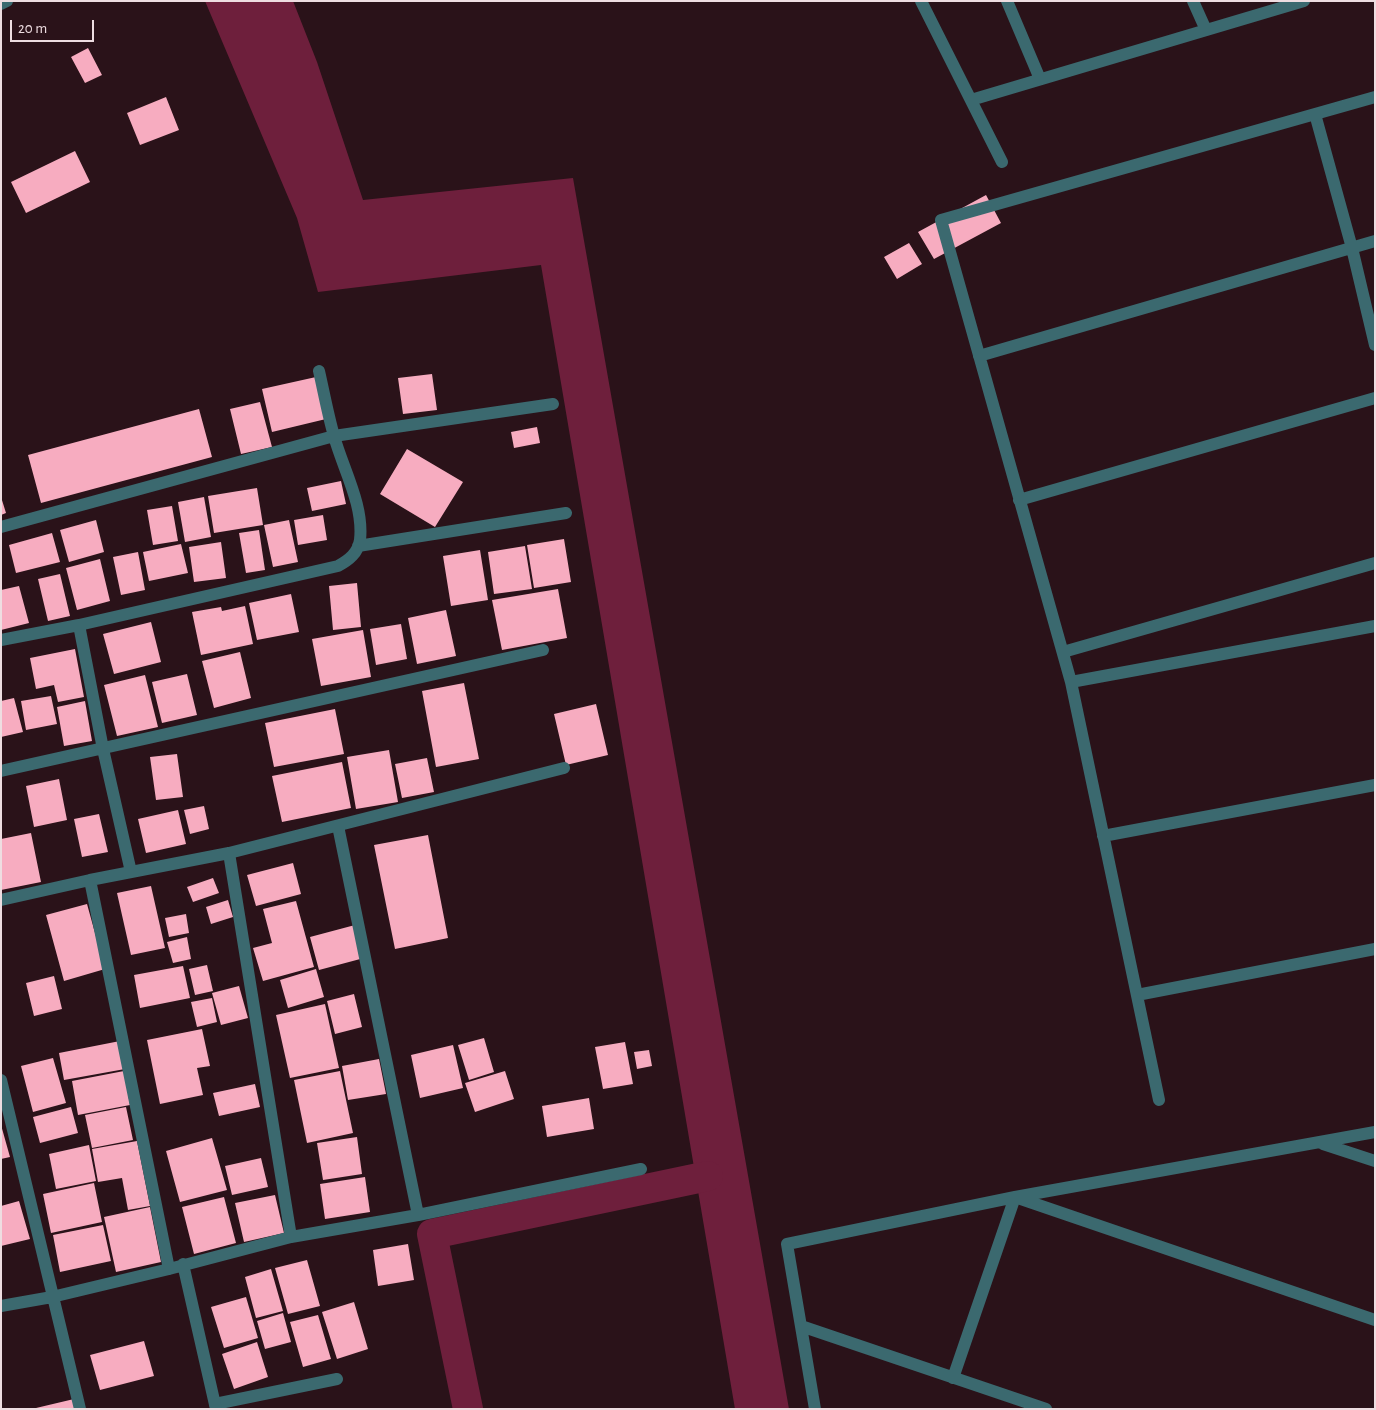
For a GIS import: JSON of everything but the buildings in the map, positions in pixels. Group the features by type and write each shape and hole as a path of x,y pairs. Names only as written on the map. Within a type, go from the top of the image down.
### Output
{"street":[{"path":"1,4 7,1"},
{"path":"921,1 1002,162"},
{"path":"1007,1 1040,80"},
{"path":"1193,1 1206,30"},
{"path":"971,100 1304,1"},
{"path":"1159,1100 1071,682 940,220 1375,97"},
{"path":"1315,114 1352,248 1375,346"},
{"path":"979,356 1375,241"},
{"path":"1,640 79,625 338,566 348,560 358,546 359,513 334,436 320,372"},
{"path":"1020,500 1375,398"},
{"path":"1,527 334,436 553,404"},
{"path":"358,546 566,513"},
{"path":"1063,652 1375,563"},
{"path":"79,625 103,749 131,872"},
{"path":"1071,682 1375,626"},
{"path":"1,771 543,650"},
{"path":"1,900 90,880 229,853 564,768"},
{"path":"1103,836 1375,785"},
{"path":"338,826 418,1215"},
{"path":"229,853 291,1237"},
{"path":"90,880 169,1269"},
{"path":"1136,995 1375,949"},
{"path":"1,1080 80,1409"},
{"path":"815,1409 787,1244 1015,1197 1375,1132"},
{"path":"1320,1143 1375,1161"},
{"path":"1,1306 52,1297 291,1237 418,1215 641,1169"},
{"path":"1015,1197 1375,1320"},
{"path":"953,1378 1015,1197"},
{"path":"183,1264 215,1406 337,1378"},
{"path":"801,1326 1046,1409"}],"shaded area":[{"path":"205,1 293,1 317,62 363,200 573,178 789,1409 735,1409 541,265 318,292 297,218"}],"waterway":[{"path":"468,1409 432,1234 708,1176"}]}
